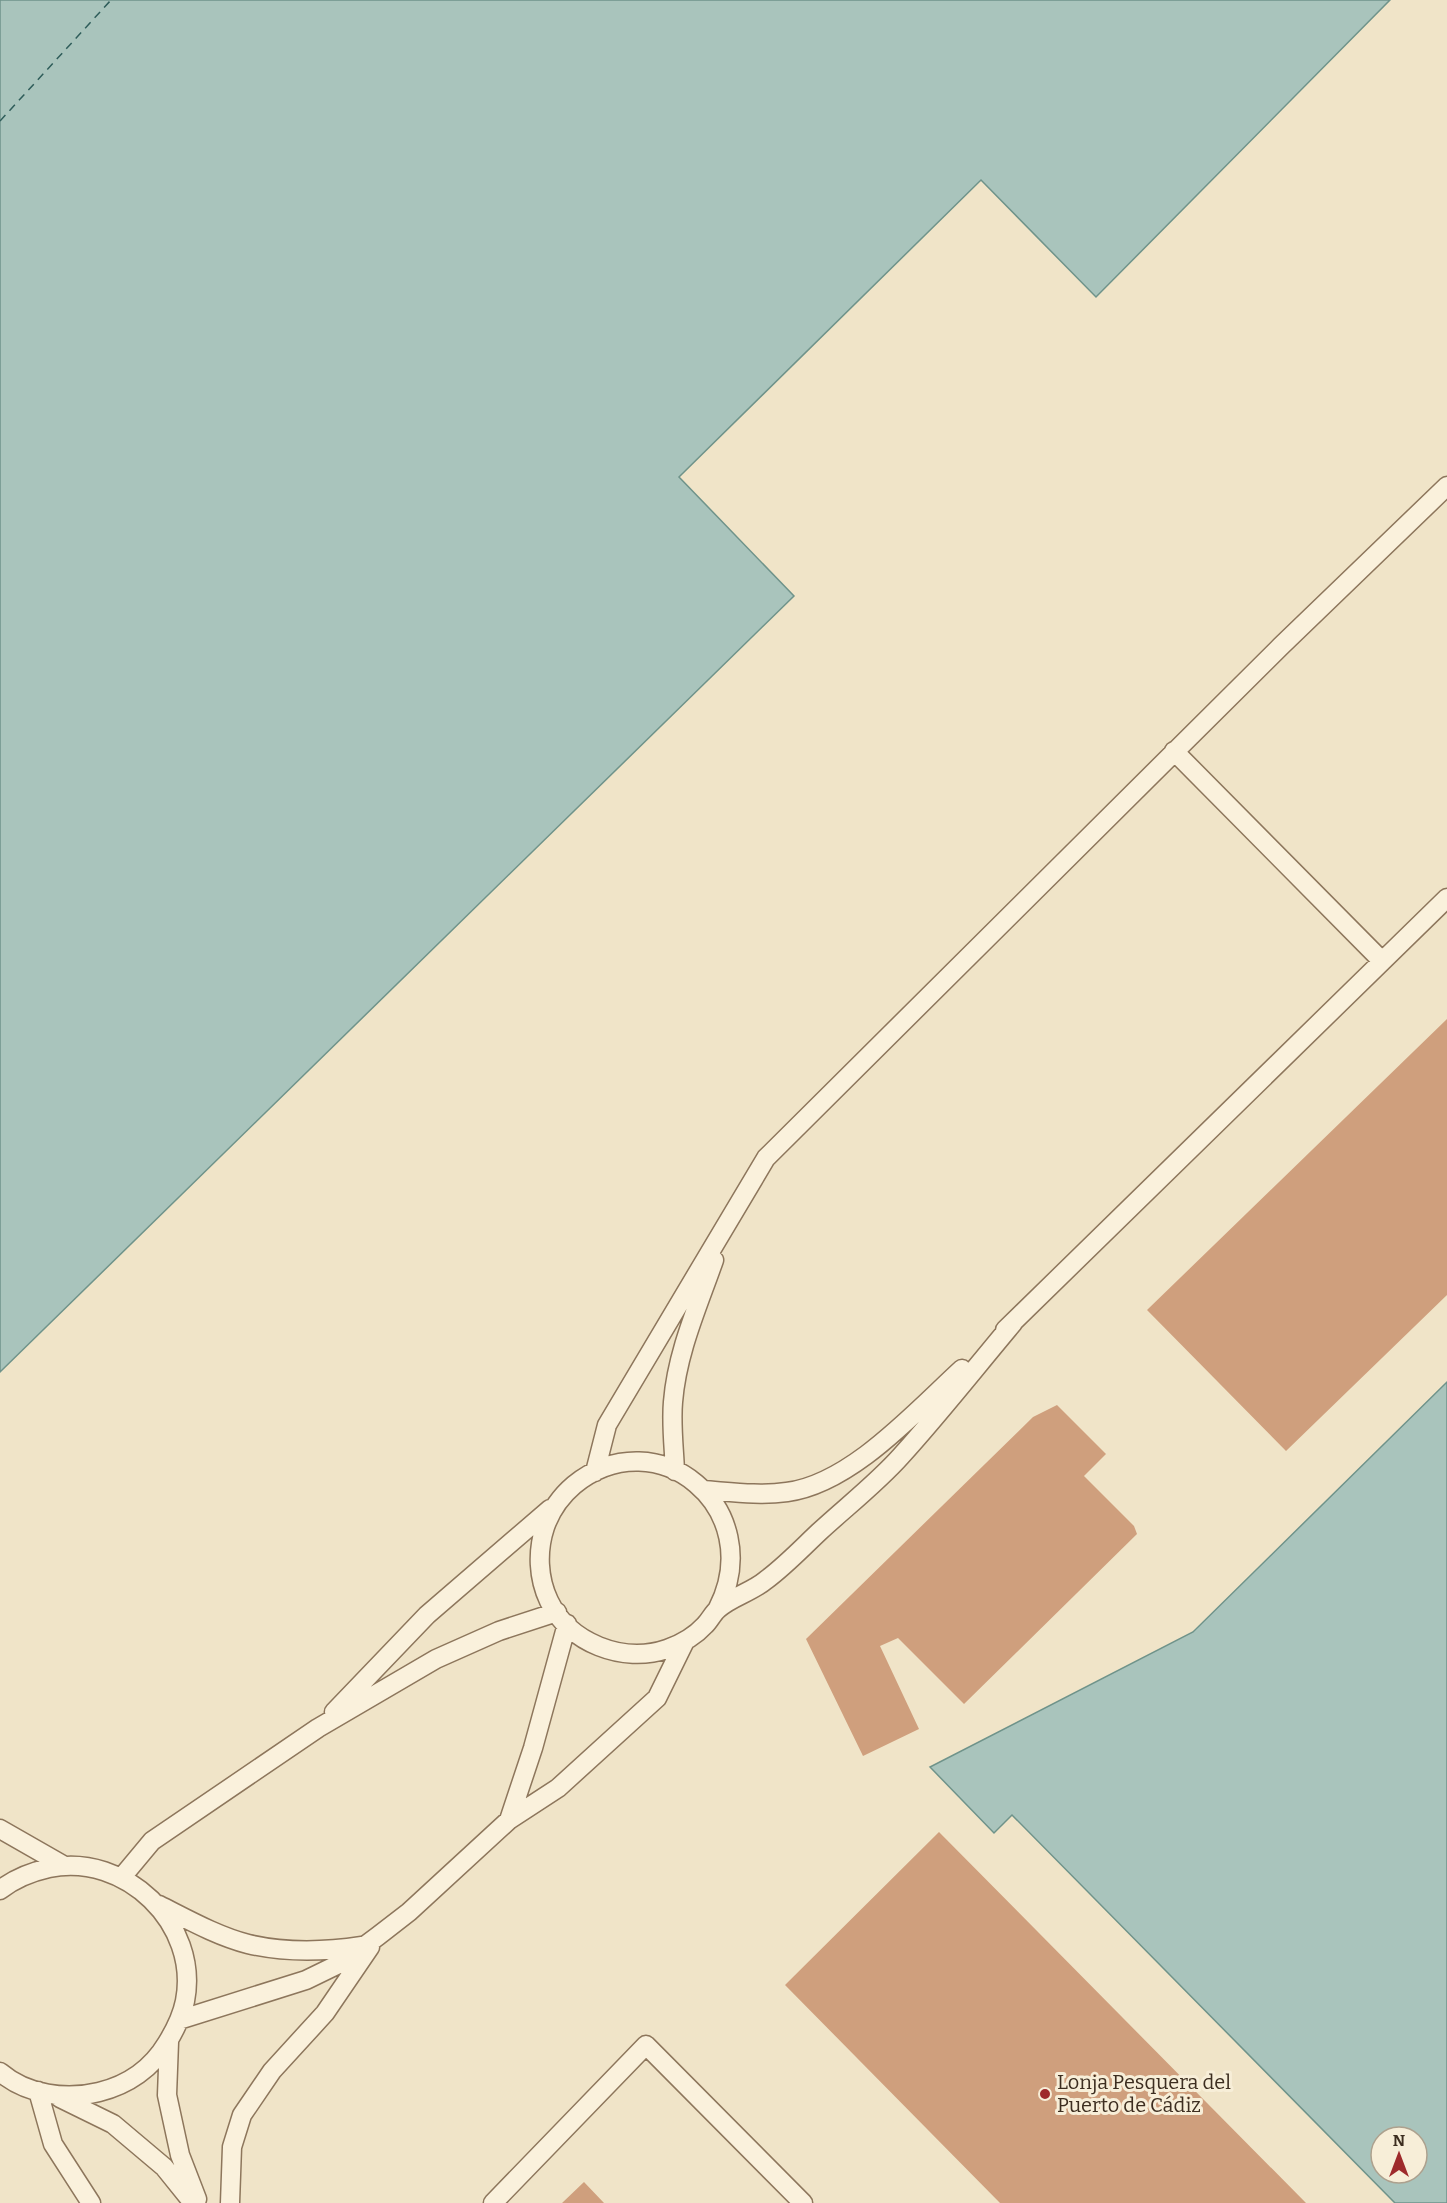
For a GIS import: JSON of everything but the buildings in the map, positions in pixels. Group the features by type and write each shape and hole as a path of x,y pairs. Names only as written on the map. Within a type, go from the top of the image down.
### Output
{"lane":[{"path":"595,1472 607,1425 766,1158 1174,751 1447,486"},
{"path":"1174,751 1382,962"},
{"path":"703,1490 754,1494 804,1489 867,1455 1013,1323 1447,898"},
{"path":"675,1471 673,1402 679,1365 688,1333 729,1219"},
{"path":"718,1608 765,1581 900,1458 1013,1323"},
{"path":"318,1728 427,1615 557,1503 568,1490 595,1472 627,1462 644,1462 675,1471 703,1490 722,1515 731,1546 732,1562 730,1578 718,1608 704,1626 686,1641 664,1650 641,1654 618,1652 596,1646 576,1634 550,1603 540,1569 542,1535 557,1503"},
{"path":"122,1877 152,1841 318,1728 436,1659 499,1631 562,1618"},
{"path":"509,1820 533,1748 562,1618"},
{"path":"179,2020 306,1980 343,1962 409,1912 509,1820 558,1788 657,1698 686,1641"},
{"path":"0,1829 63,1865"},
{"path":"0,1890 9,1883 34,1872 63,1865 93,1867 122,1877 146,1893 166,1915 180,1941 186,1971 185,2000 176,2029 161,2054 139,2075 113,2088 84,2095 56,2095 28,2088 0,2072"},
{"path":"155,1903 209,1930 247,1944 300,1952 338,1950 371,1941"},
{"path":"230,2203 232,2147 242,2115 272,2071 325,2013 371,1941"},
{"path":"169,2041 167,2095 180,2155 198,2203"},
{"path":"493,2203 646,2045 804,2203"},
{"path":"38,2091 53,2144 91,2203"},
{"path":"56,2095 113,2124 164,2167 193,2203"}],"water":[{"path":"0,0 1390,0 1096,297 981,180 679,477 794,596 0,1372"},
{"path":"1447,1382 1447,2203 1395,2203 1377,2185 1429,2185 1429,2125 1369,2125 1369,2177 1012,1815 994,1833 930,1767 1193,1632"}],"ferry route":[{"path":"0,121 111,0"}],"place":[{"name":"Lonja Pesquera del Puerto de Cádiz","path":"1045,2094"}]}
